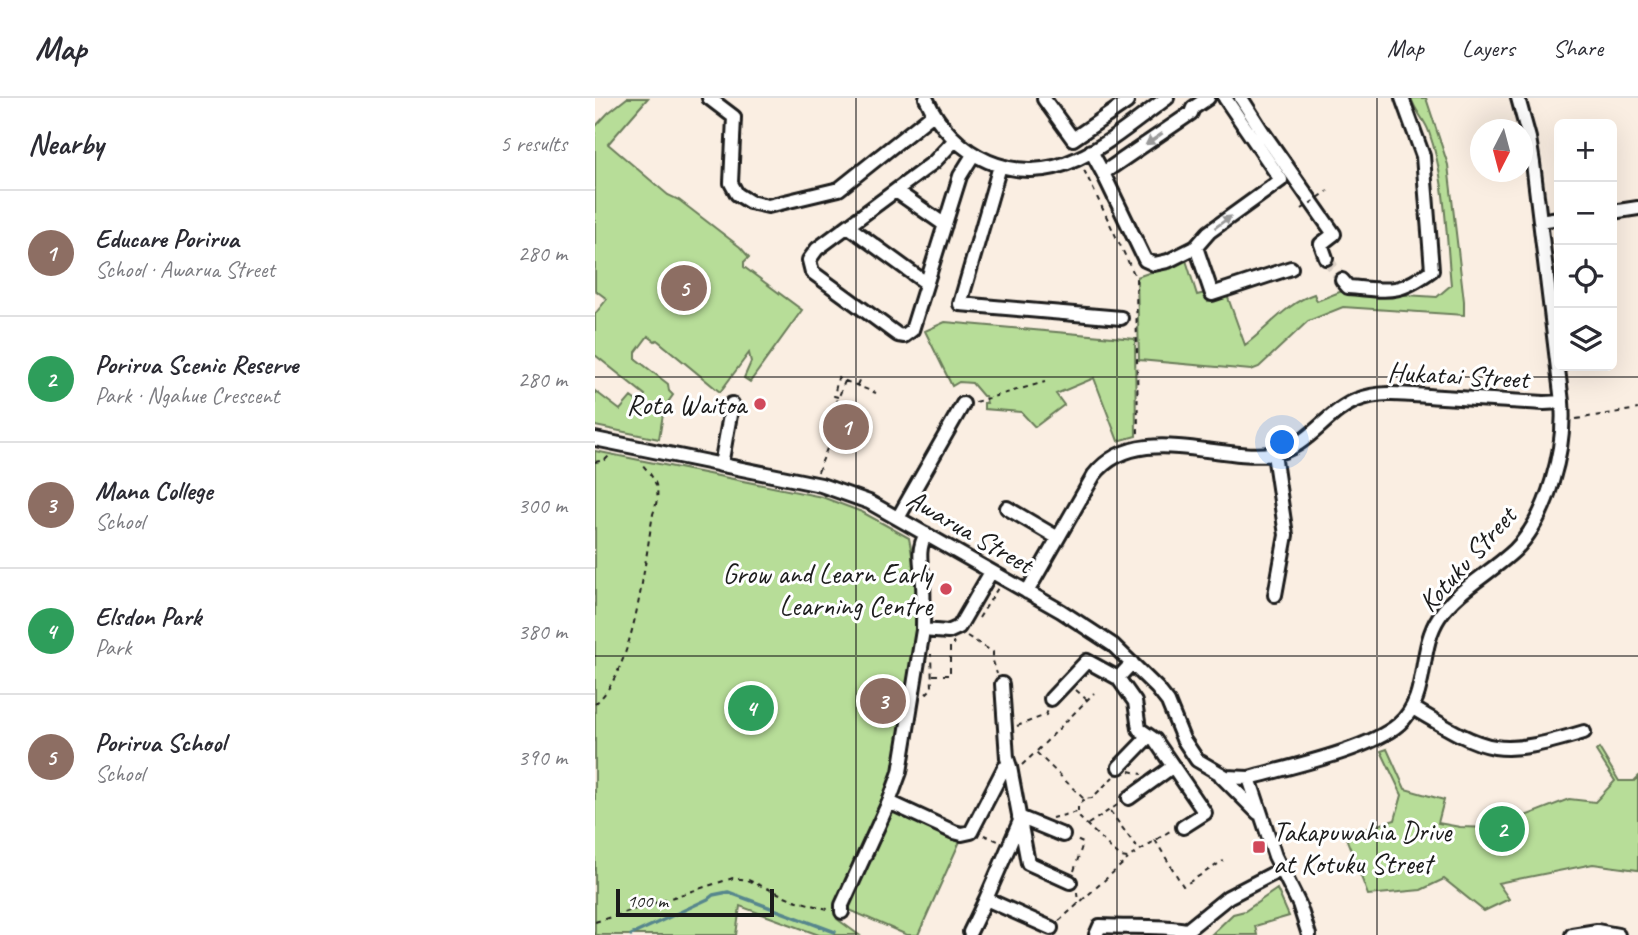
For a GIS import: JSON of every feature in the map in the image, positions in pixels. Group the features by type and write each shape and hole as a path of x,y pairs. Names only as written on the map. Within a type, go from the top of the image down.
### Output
{"street":[{"path":"709,98 734,117 731,184 737,194 750,202 768,206 839,189 933,114"},
{"path":"926,98 933,114 954,141 973,155 1016,170 1046,169 1063,165 1093,149 1167,98"},
{"path":"1101,169 1191,113 1193,108 1208,98"},
{"path":"1084,131 1145,260 1154,264 1168,261 1196,247 1209,232 1280,180 1234,104 1225,98"},
{"path":"1241,98 1264,135 1335,234 1321,244 1326,258"},
{"path":"1342,280 1348,287 1397,290 1412,285 1432,271 1423,156 1402,98"},
{"name":"Kotuku Street","path":"1413,708 1420,687 1427,643 1439,617 1459,596 1514,550 1529,533 1538,516 1562,443 1562,402 1540,221 1529,138 1518,98"},
{"path":"1044,99 1073,139 1125,100 1138,118"},
{"path":"1264,135 1259,139 1275,161 1270,164"},
{"path":"954,141 934,162 813,253 809,260 812,272 898,335 912,330 960,176 973,155"},
{"path":"1000,166 960,304 1121,317"},
{"path":"896,191 945,225"},
{"path":"1617,211 1638,208"},
{"path":"1540,221 1554,219"},
{"path":"849,227 926,283"},
{"path":"1196,247 1212,295 1291,268"},
{"name":"Hukatai Street","path":"1274,454 1292,448 1338,409 1373,395 1562,402"},
{"path":"722,465 732,404"},
{"path":"898,518 964,404"},
{"name":"Awarua Street","path":"595,439 830,488 861,499 898,518 1102,637 1132,663 1168,702 1183,739 1197,760 1219,775 1261,816"},
{"path":"1027,593 1094,475 1118,453 1136,447 1152,447 1274,454 1286,536 1275,595"},
{"path":"1007,508 1058,538"},
{"path":"842,912 842,905 900,772 923,630 923,583 919,558 920,544 926,534"},
{"path":"923,630 948,632 959,627 992,572"},
{"path":"1051,699 1087,661 1118,678 1135,702 1139,729 1155,740 1205,813 1183,827"},
{"path":"1118,678 1132,663"},
{"path":"1002,684 1007,758 1028,863"},
{"path":"1219,775 1233,779 1249,778 1367,743 1398,724 1413,708 1471,742 1499,749 1538,745 1584,732"},
{"path":"1119,767 1149,736"},
{"path":"889,802 954,832 971,832 1004,768 1010,767"},
{"path":"1129,797 1172,767"},
{"path":"1249,778 1261,816 1299,904 1309,935"},
{"path":"1020,819 1063,835"},
{"path":"970,932 1020,819"},
{"path":"1006,853 1070,882"},
{"path":"1096,935 1100,926 1132,929 1164,926 1183,933 1228,897 1282,869"},
{"path":"986,899 1051,928"},
{"path":"1572,935 1597,932 1618,935"}],"path":[{"path":"1084,170 1136,278 1137,436"},
{"path":"1303,209 1328,191"},
{"path":"857,386 861,376"},
{"path":"839,398 834,396 838,378 876,393"},
{"path":"843,442 826,435 829,416 831,417 845,381"},
{"path":"964,404 1045,382"},
{"path":"1575,419 1638,409"},
{"path":"833,429 859,441"},
{"path":"843,442 845,439 831,434 832,432 847,436"},
{"path":"843,442 846,443 847,436"},
{"path":"818,473 831,437"},
{"path":"595,461 605,460 611,453"},
{"path":"595,704 613,683 624,658 658,500 657,486 640,459"},
{"path":"966,635 993,652 993,662 1002,684"},
{"path":"932,674 950,675 950,644 954,642"},
{"path":"1076,690 1087,700"},
{"path":"1010,767 1023,765 1094,693"},
{"path":"1005,730 1046,715 1051,699"},
{"path":"1036,752 1084,799"},
{"path":"1084,799 1092,798 1119,767 1156,778"},
{"path":"1087,825 1129,797"},
{"path":"1084,799 1078,816 1120,857 1128,858"},
{"path":"1110,810 1138,849"},
{"path":"1044,827 1047,819 1078,812"},
{"path":"1051,928 1138,849 1171,829 1183,827"},
{"path":"983,835 996,840"},
{"path":"1063,835 1083,843 1070,882"},
{"path":"1154,839 1183,886 1223,861"},
{"path":"595,922 733,878 748,880 807,904 842,912"}],"green space":[{"path":"627,98 648,98 608,144 668,195 679,200 740,247 749,257 744,262 744,267 802,310 750,382 744,378 751,362 749,353 720,392 657,340 648,336 636,352 636,359 668,384 673,395 664,408 659,439 595,426 595,391 620,410 631,397 639,403 645,395 595,355 595,314 607,299 595,290 595,127"},
{"path":"1411,98 1426,98 1448,165 1464,315 1343,307 1308,321 1259,367 1251,370 1139,360 1137,277 1186,260 1197,295 1205,293 1208,302 1227,295 1245,345 1286,310 1314,294 1317,301 1342,291 1437,297 1451,285 1445,208 1435,150 1425,123"},
{"path":"945,322 1135,339 1136,436 1118,441 1094,378 1056,394 1064,405 1035,427 1021,412 984,409 984,403 987,403 985,396 972,383 959,382 952,386 925,331"},
{"path":"595,451 822,497 862,512 909,538 916,577 915,641 896,774 837,919 859,935 819,935 740,906 736,935 595,935"},
{"path":"1599,748 1619,781 1634,781 1638,777 1638,870 1593,864 1498,883 1509,899 1484,911 1444,879 1421,890 1368,895 1345,835 1395,820 1402,795 1381,751 1387,749 1405,789 1444,800 1438,823 1494,828 1569,799 1595,802 1615,781 1596,751"},
{"path":"890,808 961,839 918,935 907,935 845,908"},
{"path":"1277,889 1289,916 1255,926 1257,935 1211,935 1233,914 1245,911"}],"waterway":[{"path":"631,935 713,895 728,892 835,932"}],"tunnel":[{"path":"1326,258 1342,280"}],"place":[{"name":"Porirua School","path":"684,288"},
{"name":"Rota Waitoa","path":"760,404"},
{"name":"Educare Porirua","path":"846,427"},
{"name":"Grow and Learn Early Learning Centre","path":"946,589"},
{"name":"Mana College","path":"883,701"},
{"name":"Elsdon Park","path":"751,708"},
{"name":"Porirua Scenic Reserve","path":"1502,829"},
{"name":"Takapuwahia Drive at Kotuku Street","path":"1259,847"}]}
